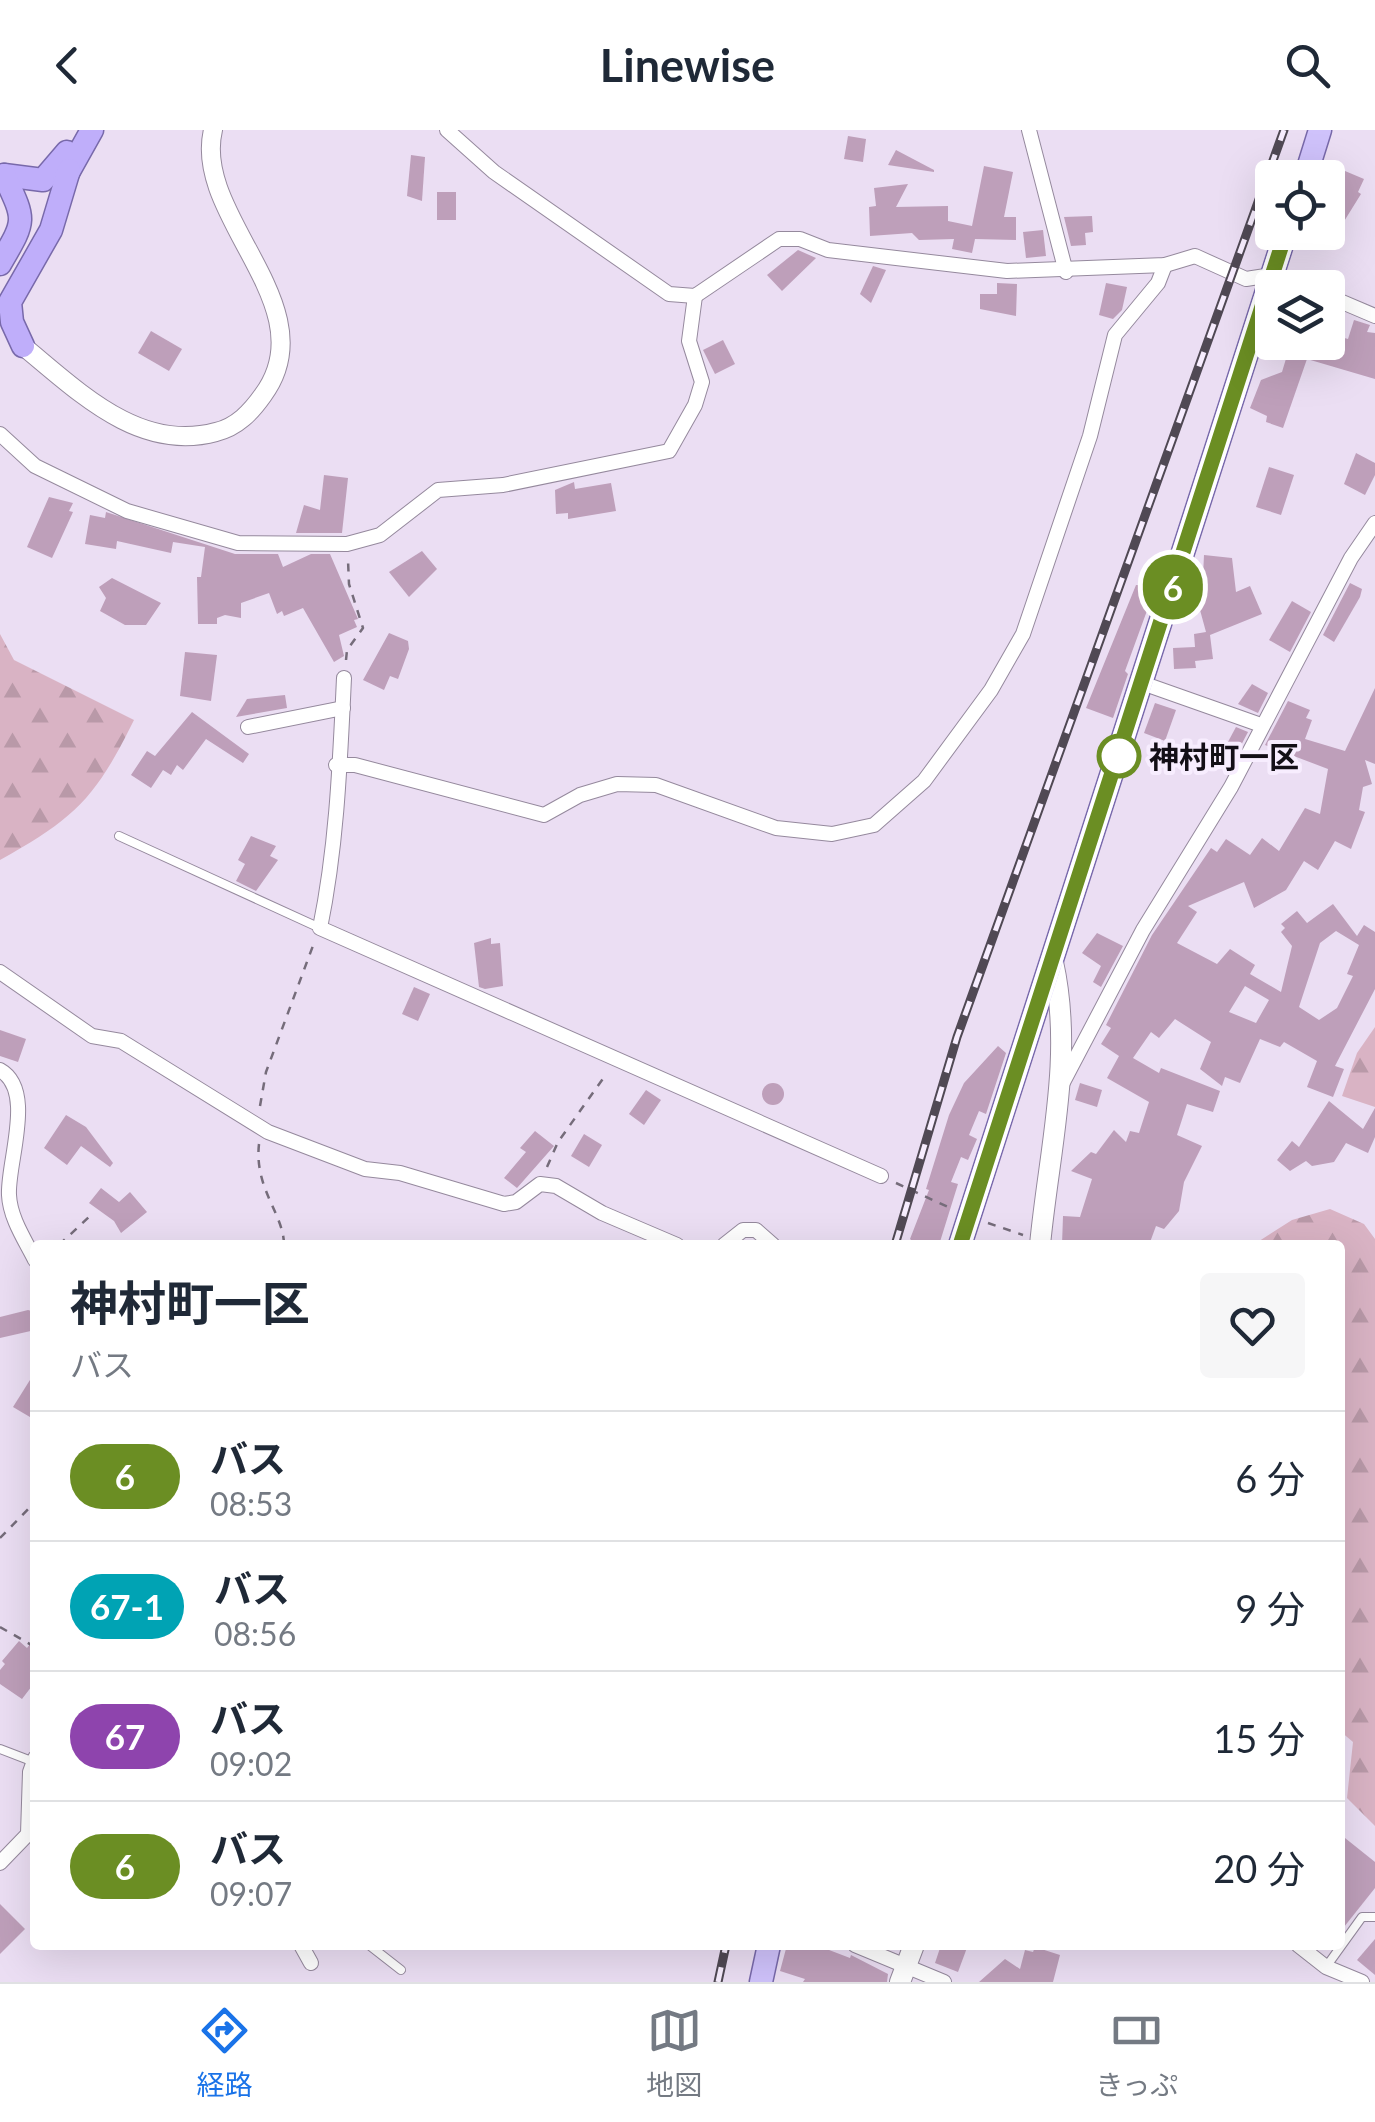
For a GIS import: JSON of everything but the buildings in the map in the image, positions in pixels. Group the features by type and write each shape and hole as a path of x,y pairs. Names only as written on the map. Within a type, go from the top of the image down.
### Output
{"highway":[{"path":"0,291 70,161 91,131"},
{"path":"23,346 12,322 10,302 51,230 70,161"},
{"path":"2,168 42,180 70,161"},
{"path":"0,264 20,230 22,212 2,168"},
{"path":"0,338 23,346"}],"main road":[{"path":"1311,160 1320,130"},
{"path":"962,1240 1255,328"},
{"path":"1040,1240 1061,1086 1060,995 1052,962"},
{"path":"761,1982 768,1950"},
{"path":"903,1974 912,1950"}],"street":[{"path":"23,346 115,418 147,432 220,432 248,415 272,383 280,341 274,304 220,188 213,130"},
{"path":"448,130 494,172 668,294 696,296 779,238 800,238 828,250 1008,270 1066,272 1165,266 1195,256 1246,278 1255,277"},
{"path":"1029,130 1066,272"},
{"path":"336,765 355,765 544,815 580,794 617,784 656,785 776,828 832,834 874,825 924,781 991,690 1023,634 1090,436 1115,335 1158,283 1165,266"},
{"path":"0,434 34,466 158,523 238,542 346,544 380,536 438,490 503,484 669,451 695,405 702,382 689,341 696,296"},
{"path":"1345,303 1375,316"},
{"path":"1061,1086 1142,930 1231,787 1351,558 1375,522"},
{"path":"344,678 336,765 338,824 320,928 882,1176"},
{"path":"1142,683 1261,725"},
{"path":"248,727 343,708"},
{"path":"0,972 92,1036 121,1041 260,1129 365,1168 400,1172 504,1204 516,1202 540,1184 556,1186 602,1213 666,1240"},
{"path":"0,1070 15,1087 18,1127 8,1194 30,1248"},
{"path":"730,1240 743,1230 756,1230 767,1240"},
{"path":"0,1863 30,1835"},
{"path":"304,1950 311,1963"},
{"path":"863,1950 903,1974 944,1982"},
{"path":"1304,1950 1326,1967 1362,1982"}],"lane":[{"path":"119,836 320,928"},
{"path":"0,1750 30,1759"},
{"path":"1345,1941 1362,1917 1375,1917"},
{"path":"375,1950 401,1970"},
{"path":"1326,1967 1338,1950"}],"path":[{"path":"344,678 348,650 363,628 349,584 346,544"},
{"path":"284,1240 284,1229 265,1196 258,1156 266,1072 320,928"},
{"path":"540,1184 558,1142 617,1059"},
{"path":"882,1176 969,1217 1032,1240"},
{"path":"64,1240 90,1216"},
{"path":"0,1538 30,1507"},
{"path":"0,1627 30,1644"}],"green space":[{"path":"0,634 14,660 134,720 108,768 81,803 48,831 0,860"},
{"path":"1375,1027 1375,1107 1342,1096 1357,1053"},
{"path":"1330,1209 1364,1224 1375,1239 1375,1826 1347,1798 1353,1742 1345,1735 1345,1240 1261,1240 1292,1220"}],"railway":[{"path":"896,1240 957,1037 1284,130"},
{"path":"718,1982 725,1950"}],"bus line":[{"name":"6","path":"962,1240 1280,250"}],"place":[{"name":"神村町一区","path":"1119,756"}]}
